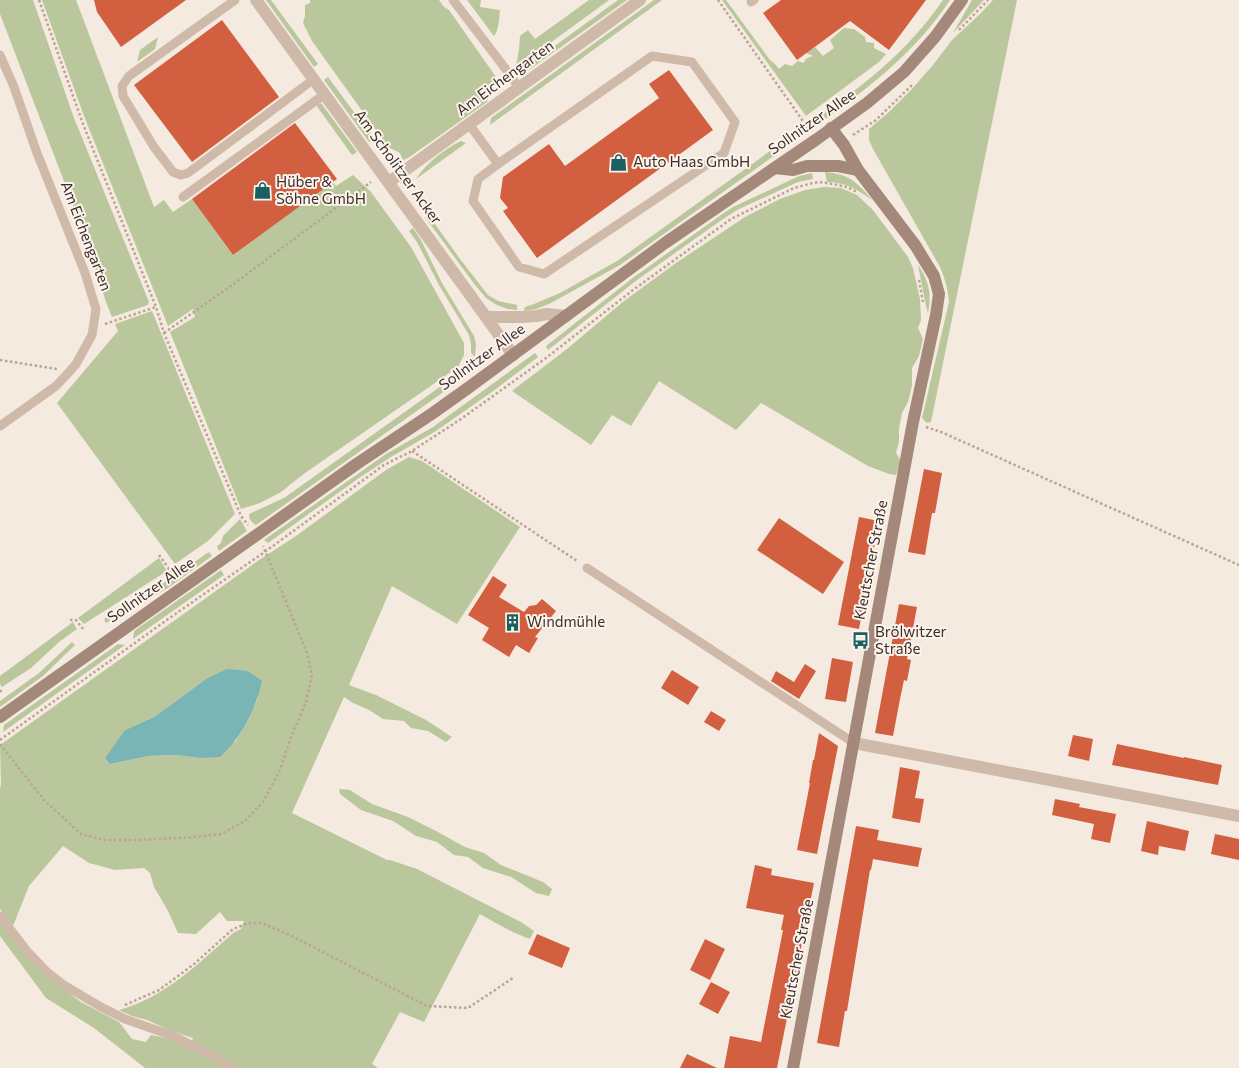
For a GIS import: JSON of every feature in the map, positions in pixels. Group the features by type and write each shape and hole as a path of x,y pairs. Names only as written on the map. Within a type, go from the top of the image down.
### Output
{"main road":[{"name":"Sollnitzer Allee","path":"0,717 350,468 433,413 665,243 810,144 867,102 904,72 935,37 962,0"},
{"name":"Kleutscher Straße","path":"793,1068 913,422 939,294 934,276 915,245 858,170 832,128"},
{"path":"775,168 793,170 807,166 838,166 858,170"}],"street":[{"name":"Am Scholitzer Acker","path":"256,0 486,316 512,355"},
{"name":"Am Eichengarten","path":"386,178 469,124 640,0"},
{"path":"486,316 522,317 548,314 566,316"},
{"path":"854,743 1239,816"}],"lane":[{"path":"235,0 129,76 122,86 123,96 154,147 173,172 181,175 188,173 314,79"},
{"path":"453,0 519,88"},
{"name":"Am Eichengarten","path":"0,55 85,273 96,309 92,335 76,364 56,386 0,426"},
{"path":"652,56 692,62 735,122 724,153 544,274 519,267 473,202 478,179 498,164 652,56"},
{"path":"183,197 324,94"},
{"path":"469,124 498,164"},
{"path":"587,568 854,743"},
{"path":"0,916 27,952 47,972 64,985 125,1019 176,1037 234,1068"}],"path":[{"path":"39,0 82,124 156,307 164,332 241,516 247,524"},
{"path":"718,0 805,124 810,144"},
{"path":"164,332 386,178"},
{"path":"266,551 307,653 312,675 306,702 291,737 280,770 263,802 245,821 221,834 138,840 104,840 81,834 44,800 0,742 171,617 384,466 412,451 461,419 546,358 633,290 731,218 794,188 813,183 819,182 847,187 860,194"},
{"path":"919,280 924,307 927,315 934,322"},
{"path":"94,328 156,307"},
{"path":"0,360 70,371"},
{"path":"913,422 941,432 1239,564"},
{"path":"412,451 587,568"},
{"path":"159,555 172,573"},
{"path":"70,620 76,620 83,629"},
{"path":"0,690 3,694"},
{"path":"101,1007 114,1008 126,1005 159,990 193,965 234,929 248,923 261,923 290,935 427,1006 468,1008 513,978"}],"green space":[{"path":"0,0 33,0 74,118 149,302 148,305 112,317 85,236 0,14"},
{"path":"42,0 76,0 154,207 164,200 173,212 192,199 233,255 332,182 336,186 353,175 371,192 411,247 464,343 464,355 458,367 305,473 281,492 260,503 241,509 170,332 195,317 193,309 168,326 84,116"},
{"path":"266,0 271,0 318,64 314,67"},
{"path":"310,0 439,0 449,10 496,77 487,102 403,160 400,153 388,147 312,41 303,23 305,5 310,3"},
{"path":"467,0 481,0 480,7 500,10 498,28 494,36"},
{"path":"589,0 609,0 516,68 520,36 528,30 535,39"},
{"path":"618,0 627,0 526,72 523,69"},
{"path":"654,0 662,0 490,125 491,118"},
{"path":"722,0 726,0 770,60 779,69 785,64 792,66 798,61 803,63 807,58 813,56 806,53 815,47 823,56 834,48 830,40 844,28 854,29 865,37 866,42 874,43 874,48 886,54 879,62 806,116"},
{"path":"943,0 950,0 936,20 904,56 849,102 810,130 807,125 863,84 898,53 914,37"},
{"path":"972,0 984,0 953,33"},
{"path":"993,0 1017,0 931,422 927,423 922,418 949,302 947,288 940,267 873,149 869,140 869,129 911,90 952,40"},
{"path":"158,37 155,49 137,62 140,50"},
{"path":"328,77 373,138 371,142 369,142 324,80"},
{"path":"321,103 357,152 352,155 316,105"},
{"path":"798,131 802,136 620,265 549,304 524,311 525,307 560,293 617,261"},
{"path":"461,141 466,143 416,179 436,157"},
{"path":"825,172 841,175 853,180 873,201 852,187 840,183 827,182"},
{"path":"812,173 813,179 798,182 737,210 723,219 637,280 548,350 546,346 634,277 721,215 733,207 799,176"},
{"path":"824,187 841,188 857,195 873,210 908,257 913,268 920,299 921,320 918,328 923,339 919,356 912,368 912,386 908,402 902,413 896,453 901,461 896,475 868,466 761,403 736,430 659,381 631,426 612,415 591,445 512,391 567,349 624,301 676,263 745,217 780,199 805,190"},
{"path":"425,217 430,217 488,295 498,301 517,305 517,310 497,305 486,298"},
{"path":"413,228 420,238 442,283 474,336 476,344 475,357 471,353 469,335 409,231"},
{"path":"918,265 925,276 929,288 928,313 926,306"},
{"path":"152,311 235,514 208,541 175,564 57,403 118,331 115,324"},
{"path":"535,353 538,357 436,431 359,478 268,543 264,540 386,454 433,427"},
{"path":"458,374 466,376 256,525 253,523 249,514 284,498"},
{"path":"409,457 422,461 520,527 457,624 392,586 349,685 376,695 426,720 452,737 446,742 428,731 411,728 404,721 383,719 344,697 292,813 387,860 417,869 521,922 534,931 530,939 510,931 480,914 424,1022 400,1012 372,1064 378,1068 145,1068 94,1028 46,998 0,936 0,923 44,974 81,1002 119,1022 132,1039 146,1042 151,1035 175,1040 189,1048 193,1038 119,1010 151,997 166,988 233,933 241,929 244,921 227,921 220,912 196,934 178,933 154,887 150,873 144,868 115,870 89,863 63,846 29,886 13,926 0,909 0,745 259,560 296,536 386,470","holes":["206,679 258,698 247,723 235,742 199,758 177,755 149,756 110,764 125,730 154,717"]},
{"path":"240,519 247,531 219,551 217,546 221,543 223,536"},
{"path":"209,552 212,556 168,588 106,623 104,619 152,591"},
{"path":"159,558 167,571 84,624 78,618"},
{"path":"221,570 224,575 133,639 134,631"},
{"path":"73,622 77,629 59,642 31,668 2,687 0,676"},
{"path":"72,642 75,645 43,676 0,707 0,701 39,673"},
{"path":"118,644 125,645 3,732 4,725"},
{"path":"339,789 350,790 372,804 408,817 465,847 484,853 501,865 543,882 552,889 549,896 536,893 511,877 483,868 468,857 454,855 437,842 416,836 393,821 361,810 340,794"}],"water":[{"path":"227,669 248,671 262,681 248,721 234,742 220,757 149,756 110,764 105,758 125,730 154,717 206,679"}],"building":[{"path":"94,0 186,0 121,47 97,12"},
{"path":"781,0 926,0 889,50 850,21 797,60 763,13"},
{"path":"222,20 279,97 192,162 134,85"},
{"name":"Auto Haas GmbH","path":"669,70 713,130 537,258 503,211 508,208 500,198 503,177 549,144 565,166 659,98 649,84"},
{"name":"Hüber & Söhne GmbH","path":"295,123 337,179 233,255 192,199"},
{"path":"924,469 942,473 935,513 932,513 925,555 908,552"},
{"path":"859,517 879,521 859,629 838,625"},
{"path":"779,518 844,562 823,594 757,550"},
{"name":"Windmühle","path":"493,576 507,585 499,597 524,612 529,606 536,605 542,599 556,611 535,637 538,638 529,653 516,645 509,657 482,640 489,628 468,615"},
{"path":"899,604 917,607 907,659 911,660 907,681 904,680 893,736 875,733"},
{"path":"832,658 853,662 846,702 825,699"},
{"path":"805,664 816,671 799,699 771,681 776,671 794,682"},
{"path":"672,670 699,687 688,705 661,688"},
{"path":"711,711 726,720 719,731 704,722"},
{"path":"819,733 838,746 817,854 797,850"},
{"path":"1073,735 1093,739 1089,761 1068,756"},
{"path":"1117,744 1222,765 1218,785 1112,765"},
{"path":"900,767 920,771 915,798 924,799 920,823 892,818"},
{"path":"1055,799 1080,804 1079,807 1116,814 1110,843 1091,839 1094,824 1052,815"},
{"path":"1147,821 1189,831 1185,851 1159,846 1158,855 1141,851"},
{"path":"856,826 879,830 877,840 922,848 918,867 873,859 839,1047 817,1043"},
{"path":"1215,834 1239,839 1239,860 1211,854"},
{"path":"755,865 772,869 771,875 814,883 777,1068 724,1068 730,1036 761,1042 783,930 781,930 784,915 746,908"},
{"path":"537,934 570,948 562,968 528,954"},
{"path":"705,939 725,949 710,980 690,970"},
{"path":"711,982 730,992 718,1014 699,1004"},
{"path":"687,1054 717,1068 680,1068"}],"place":[{"name":"Auto Haas GmbH","path":"619,162"},
{"name":"Hüber & Söhne GmbH","path":"262,191"},
{"name":"Windmühle","path":"513,622"},
{"name":"Brölwitzer Straße","path":"861,641"}]}
